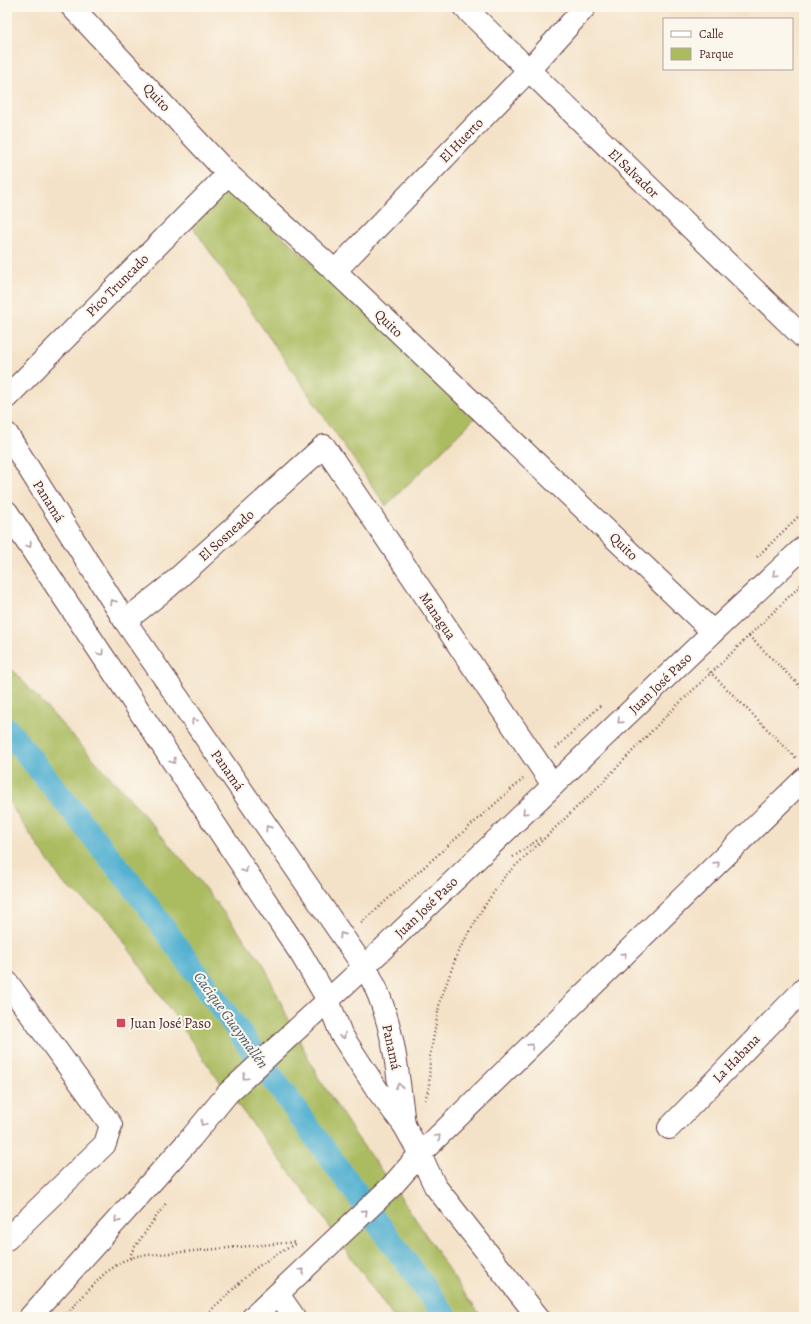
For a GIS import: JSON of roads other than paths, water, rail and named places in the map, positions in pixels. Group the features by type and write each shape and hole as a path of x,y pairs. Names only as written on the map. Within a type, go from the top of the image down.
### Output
{"main road":[{"name":"Quito","path":"72,7 228,174 335,271 713,632"},
{"name":"El Salvador","path":"464,7 804,338"},
{"name":"El Huerto","path":"335,271 529,70 585,7"},
{"name":"Pico Truncado","path":"7,397 228,174"},
{"name":"Panamá","path":"7,434 125,622 364,967 384,1006 397,1067 406,1130"},
{"name":"El Sosneado","path":"125,622 168,587 324,446"},
{"name":"Managua","path":"324,446 538,765 553,785"},
{"name":"Panamá","path":"7,512 297,948 328,1000 341,1034 378,1091 406,1130 420,1154 435,1186 538,1317"},
{"name":"Juan José Paso","path":"30,1317 191,1138 228,1093 364,967 729,616 804,547"},
{"path":"253,1317 392,1186 420,1154 801,770"},
{"path":"7,982 111,1125 105,1144 7,1239"},
{"name":"La Habana","path":"669,1128 804,989"},
{"path":"278,1294 294,1317"}],"waterway":[{"name":"Cacique Guaymallén","path":"7,729 139,894 446,1317"}],"place":[{"name":"Juan José Paso","path":"121,1023"}]}
